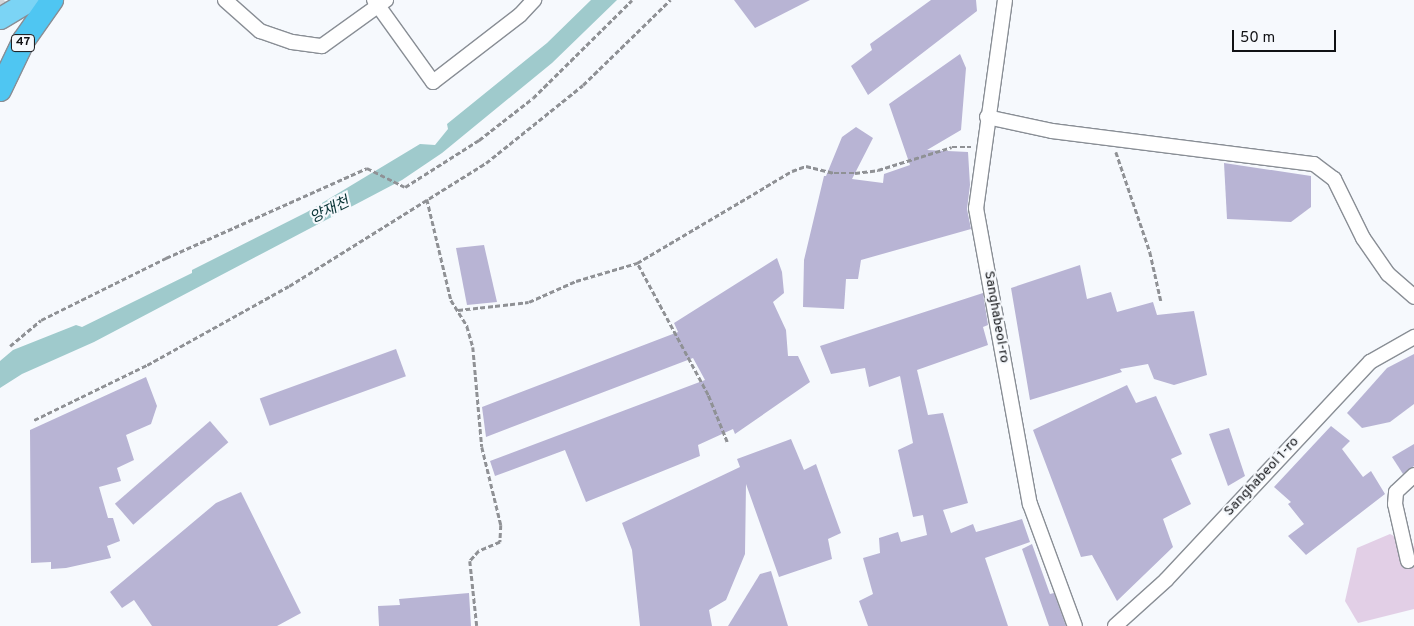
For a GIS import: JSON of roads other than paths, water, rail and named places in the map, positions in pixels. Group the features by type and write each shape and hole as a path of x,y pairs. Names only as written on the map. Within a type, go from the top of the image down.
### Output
{"highway":[{"name":"47","path":"0,90 24,40 52,0"}],"main road":[{"path":"0,18 30,0"}],"street":[{"path":"225,0 260,31 292,42 322,46 379,2 433,82 520,15 534,0"},
{"name":"Sanghabeol-ro","path":"1005,0 987,117 976,208 1030,504 1075,626"},
{"path":"987,117 1052,131 1314,164 1334,179 1363,238 1388,274 1414,297"},
{"name":"Sanghabeol 1-ro","path":"1115,626 1166,580 1370,362 1414,336"},
{"path":"1408,562 1394,504 1396,492 1414,475"}],"water":[{"name":"양재천","path":"591,0 617,0 552,63 442,153 402,180 94,342 22,374 0,388 0,361 13,350 76,325 82,327 192,273 192,270 307,212 420,144 435,145 448,129 447,124 547,43"}],"tunnel":[{"path":"0,6 4,0"}]}
